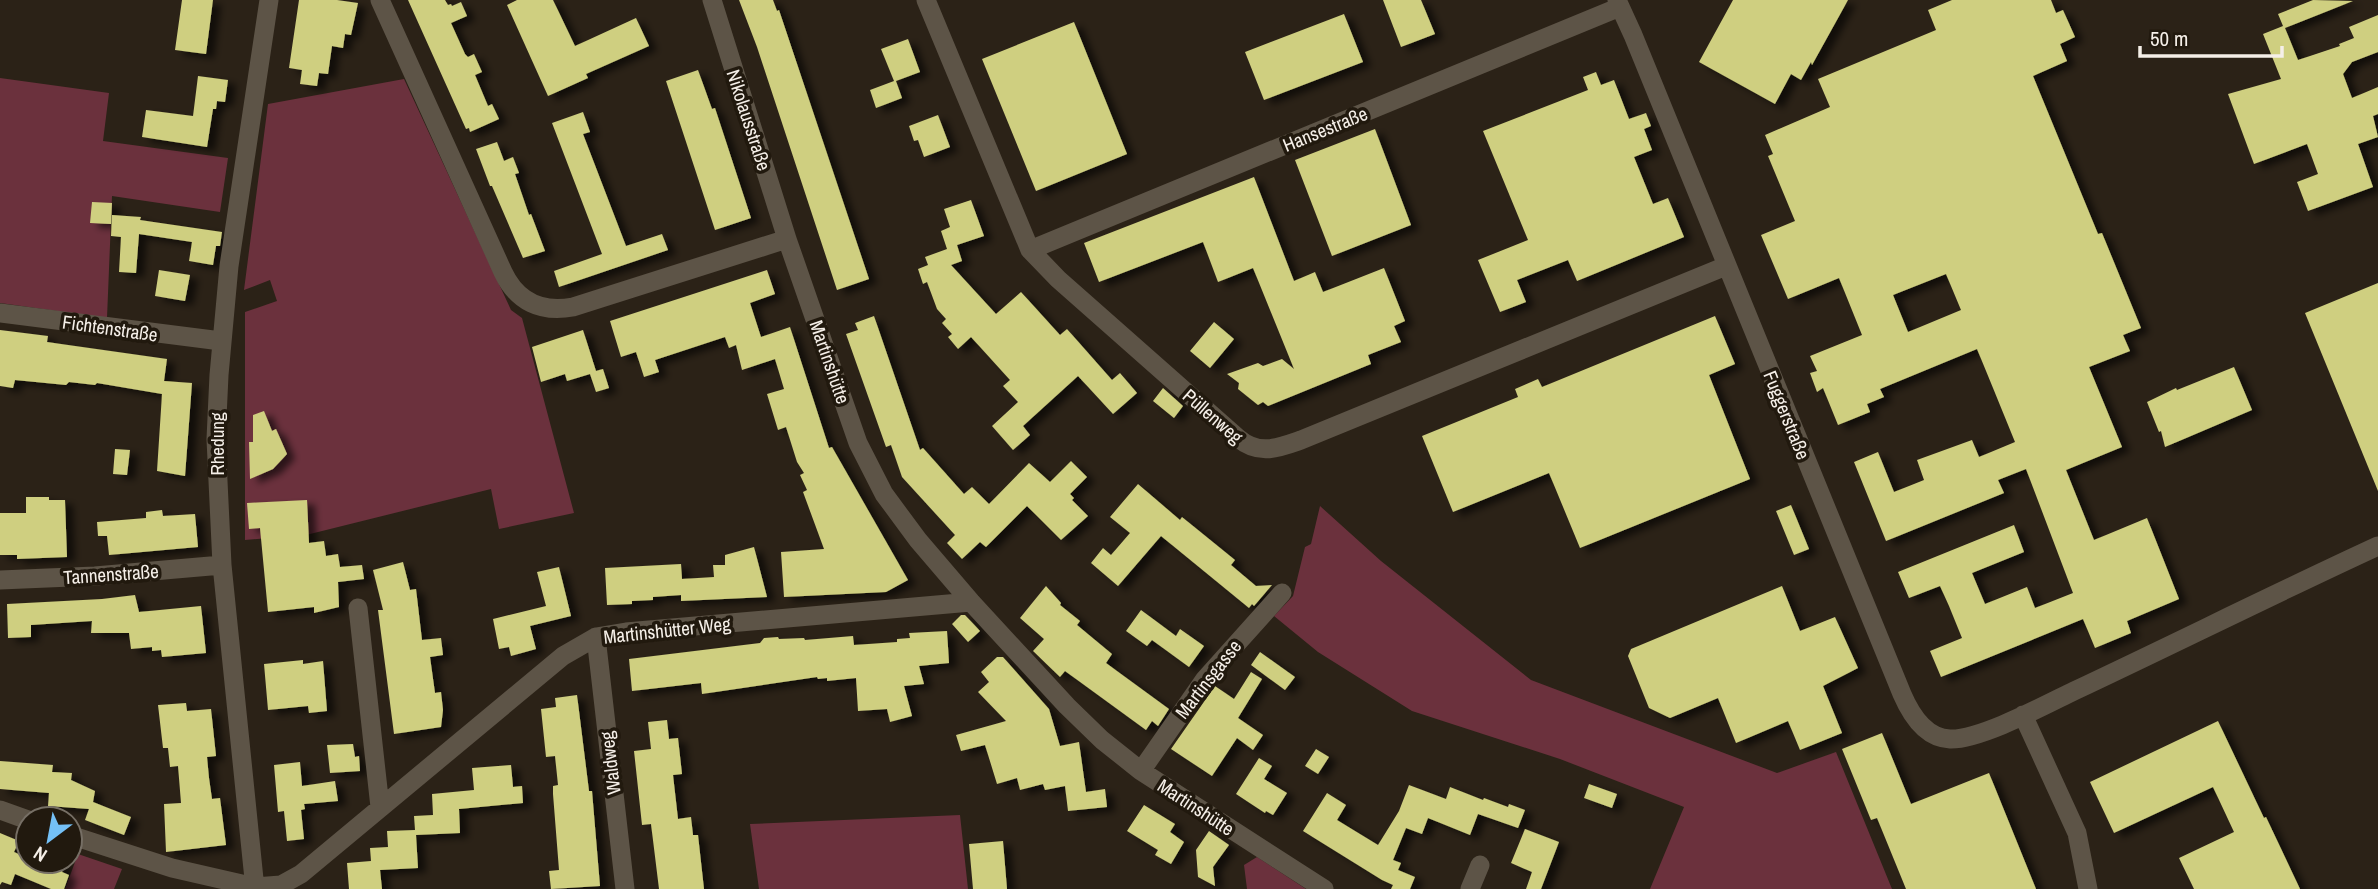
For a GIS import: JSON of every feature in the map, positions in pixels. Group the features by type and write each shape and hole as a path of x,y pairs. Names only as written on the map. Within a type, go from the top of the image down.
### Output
{"street":[{"name":"Rhedung","path":"255,888 222,565 216,460 221,341 229,266 269,0"},
{"path":"380,0 508,283 522,299 541,308 573,307 787,239"},
{"name":"Nikolausstraße","path":"712,0 787,239"},
{"name":"Püllenweg","path":"926,0 1030,250 1058,279 1249,446 1262,450 1273,449 1301,440 1726,266"},
{"name":"Hansestraße","path":"1030,250 1619,3"},
{"name":"Fuggerstraße","path":"1619,3 1887,659 1915,719 1931,733 1950,739 1973,736 2023,715 2378,545"},
{"name":"Martinshütte","path":"787,239 858,443 870,470 901,518 971,602 1090,729 1141,771 1324,889"},
{"name":"Fichtenstraße","path":"0,313 221,341"},
{"name":"Tannenstraße","path":"0,580 95,576 222,565"},
{"name":"Martinsgasse","path":"1141,771 1205,678 1282,593"},
{"name":"Martinshütter Weg","path":"255,888 275,887 292,880 563,656 596,638 626,632 971,602"},
{"path":"358,608 380,807"},
{"name":"Waldweg","path":"596,638 625,889"},
{"path":"2023,715 2077,833 2088,889"},
{"path":"84,840 172,868 255,888"},
{"path":"1470,889 1480,865"}],"shaded area":[{"path":"0,78 109,93 103,141 228,158 220,212 112,196 107,318 0,303"},
{"path":"404,79 511,310 522,318 574,513 499,529 491,489 306,535 245,540 245,312 277,301 270,280 244,290 268,104"},
{"path":"1320,506 1381,561 1531,680 1777,773 1836,752 1892,889 1650,889 1684,807 1560,759 1412,711 1318,652 1274,616 1293,596 1305,547 1311,544"},
{"path":"960,815 968,889 759,889 750,824"},
{"path":"84,856 122,869 114,889 65,889 70,875 84,875"},
{"path":"1257,857 1306,889 1247,889 1244,865"}],"building":[{"path":"182,0 213,0 206,54 175,50"},
{"path":"299,0 358,3 351,35 345,34 343,48 332,46 328,74 319,73 317,86 300,84 302,70 289,68"},
{"path":"408,0 445,0 452,6 461,2 467,16 451,23 465,54 468,57 474,54 482,72 475,75 488,106 492,104 499,119 470,132 469,128 466,129"},
{"path":"517,0 553,0 575,46 636,18 649,46 586,74 588,78 548,96 507,5"},
{"path":"739,0 773,0 777,11 779,10 869,279 837,290"},
{"path":"1383,0 1421,0 1435,34 1401,47"},
{"path":"1733,0 1848,0 1812,65 1811,62 1801,80 1791,74 1775,104 1699,62"},
{"path":"1952,0 2051,0 2056,13 2063,10 2075,37 2060,44 2067,61 2033,76 2098,234 2102,233 2141,328 2123,335 2130,351 2089,367 2122,447 2066,470 2094,540 2147,518 2179,599 2127,621 2131,633 2095,648 2083,619 1941,677 1930,651 1962,638 1949,606 1940,586 1909,598 1898,572 2014,525 2024,552 1972,573 1985,604 2027,587 2035,608 2073,593 2026,469 1998,480 2004,493 1886,541 1854,462 1878,452 1894,492 1924,480 1917,460 1972,440 1979,457 2015,442 1993,388 1977,349 1880,389 1884,397 1867,404 1870,412 1838,425 1823,388 1817,392 1810,373 1817,371 1810,356 1862,335 1839,278 1788,299 1761,235 1795,221 1768,156 1773,154 1765,135 1830,107 1818,79 1936,30 1928,10","holes":["1946,274 1961,310 1908,332 1893,295"]},
{"path":"2313,0 2353,1 2285,28 2298,60 2340,46 2339,44 2354,38 2349,27 2378,15 2378,52 2352,62 2343,74 2352,98 2378,87 2378,114 2373,116 2378,137 2358,144 2373,187 2308,211 2297,182 2318,174 2307,144 2254,164 2228,94 2281,79 2263,34 2283,26 2278,14"},
{"path":"1344,14 1363,62 1264,100 1245,52"},
{"path":"1074,22 1127,154 1036,191 982,59"},
{"path":"908,39 920,72 896,81 902,98 876,108 870,90 894,81 881,49"},
{"path":"698,70 712,109 715,108 751,218 715,230 666,81"},
{"path":"1596,72 1601,85 1614,80 1629,119 1646,113 1651,126 1644,129 1652,150 1634,157 1653,204 1668,198 1684,237 1577,281 1568,260 1517,280 1526,302 1500,312 1478,260 1528,240 1483,131 1588,90 1583,77"},
{"path":"198,76 228,80 225,102 217,101 216,109 213,109 207,147 142,137 146,110 193,116"},
{"path":"583,112 590,132 583,134 626,246 662,234 668,250 559,287 554,271 602,254 552,123"},
{"path":"938,115 950,147 924,157 909,126"},
{"path":"1375,129 1411,225 1332,256 1295,160"},
{"path":"497,142 504,161 513,157 519,173 515,174 545,251 523,258 490,186 476,149"},
{"path":"1254,177 1294,281 1315,272 1323,292 1384,268 1405,321 1394,326 1401,342 1368,355 1371,364 1268,406 1263,402 1258,405 1238,389 1239,383 1227,374 1258,363 1263,366 1282,359 1294,369 1253,268 1218,282 1203,242 1099,282 1084,243"},
{"path":"971,200 984,236 957,245 962,261 951,265 996,314 1021,292 1060,335 1067,329 1112,380 1120,373 1137,393 1113,414 1078,376 1023,426 1030,435 1013,450 992,426 1018,402 1003,386 1010,380 971,337 958,349 948,337 952,334 942,323 946,319 937,309 927,282 923,284 918,269 928,265 925,257 947,249 941,231 950,227 944,209"},
{"path":"92,202 112,203 111,224 90,223"},
{"path":"112,215 141,217 140,220 222,232 220,246 216,246 213,265 189,261 192,242 139,234 136,273 119,272 121,237 111,236"},
{"path":"159,270 190,275 185,301 155,296"},
{"path":"767,270 775,294 750,303 761,337 790,327 829,448 832,447 908,580 886,592 784,597 781,552 824,549 803,492 807,490 800,475 804,473 797,462 786,427 778,430 767,394 784,389 775,359 742,370 736,345 729,348 725,337 655,360 659,372 644,377 636,352 621,357 610,321"},
{"path":"2378,283 2378,491 2305,313"},
{"path":"874,316 920,450 923,448 964,494 972,487 989,504 1029,463 1050,482 1071,461 1087,477 1070,494 1074,498 1072,500 1088,516 1061,540 1027,506 986,547 980,542 962,559 947,543 955,535 902,477 891,445 886,447 846,334 858,330 855,323"},
{"path":"1715,316 1735,364 1709,375 1750,479 1580,548 1549,473 1453,512 1422,436 1518,397 1515,389 1538,379 1542,387"},
{"path":"1214,322 1234,339 1210,368 1190,351"},
{"path":"0,330 48,336 47,342 167,359 164,381 192,383 185,476 157,471 162,394 97,383 69,382 66,385 15,380 13,388 0,386"},
{"path":"583,330 596,371 603,369 609,388 596,392 590,374 567,381 565,374 541,382 532,347"},
{"path":"2234,367 2252,410 2165,447 2161,431 2159,432 2147,402 2176,388 2177,390"},
{"path":"1163,388 1183,406 1174,418 1153,401"},
{"path":"264,411 272,431 276,429 287,454 273,469 250,479 249,442 253,442 253,415"},
{"path":"115,449 130,450 127,475 113,474"},
{"path":"1138,484 1180,520 1182,517 1235,560 1231,565 1256,586 1272,585 1254,606 1252,604 1249,608 1161,536 1118,586 1091,563 1103,548 1111,555 1130,533 1110,517"},
{"path":"26,497 65,500 67,557 17,559 17,555 0,555 0,513 26,513"},
{"path":"307,500 309,543 324,541 326,556 338,554 340,567 362,565 364,579 338,582 339,607 314,613 314,607 268,612 260,528 249,529 247,503"},
{"path":"1791,505 1809,549 1794,555 1776,511"},
{"path":"162,510 163,516 195,514 198,547 109,555 107,536 98,536 97,522 146,518 146,512"},
{"path":"754,547 767,597 681,601 681,595 653,597 653,600 632,601 632,604 607,605 605,568 681,564 682,579 714,577 713,565 725,565 725,555"},
{"path":"403,562 410,590 416,589 422,640 441,638 443,655 430,657 435,693 441,692 443,710 441,727 394,734 378,610 383,610 373,570"},
{"path":"559,567 571,616 530,626 536,649 511,656 509,647 499,649 493,619 546,606 537,572"},
{"path":"1046,586 1060,605 1080,621 1077,625 1112,654 1106,663 1169,709 1158,726 1152,721 1146,730 1065,671 1060,677 1033,651 1044,639 1020,618"},
{"path":"1782,586 1800,631 1835,617 1858,668 1823,686 1842,733 1800,750 1788,721 1736,743 1718,698 1670,718 1649,708 1628,656 1631,649"},
{"path":"135,595 139,612 201,606 206,653 162,657 161,650 152,651 152,647 131,649 129,633 91,633 92,621 31,625 31,637 8,638 7,604"},
{"path":"1141,610 1176,636 1180,629 1204,646 1189,667 1152,640 1147,646 1126,631"},
{"path":"961,615 965,615 980,631 968,642 952,624"},
{"path":"947,631 949,663 919,666 924,684 904,686 912,716 890,722 887,709 858,711 856,678 827,681 827,678 817,677 702,694 701,683 632,691 629,659 760,643 764,638 805,640 853,636 854,645 897,642 897,639 910,638 909,633"},
{"path":"1260,652 1295,677 1285,690 1251,665"},
{"path":"997,657 1003,657 1049,709 1060,746 1079,742 1086,792 1105,789 1107,807 1068,811 1065,786 1045,790 1043,784 1020,790 1017,778 997,784 985,745 961,751 956,735 1006,721 978,692 989,682 981,672"},
{"path":"303,660 303,664 323,661 327,711 309,713 308,706 268,710 264,664"},
{"path":"1251,672 1262,679 1238,718 1263,735 1253,750 1237,738 1212,776 1171,749 1215,686 1234,699"},
{"path":"577,695 589,791 592,791 600,886 551,889 549,871 559,870 553,794 553,786 558,785 555,756 546,757 541,709 556,707 555,698"},
{"path":"186,703 187,711 211,709 216,756 207,757 209,778 212,799 220,798 226,845 166,852 164,804 181,803 178,766 170,767 168,748 163,748 158,705"},
{"path":"667,720 669,739 678,738 682,774 673,775 678,819 691,817 693,835 698,835 704,889 659,889 651,824 642,825 634,751 651,749 648,722"},
{"path":"2218,721 2300,889 2194,889 2179,858 2234,832 2213,787 2114,833 2090,782"},
{"path":"1882,733 1911,804 1989,773 2036,889 1906,889 1877,818 1871,820 1842,749"},
{"path":"353,744 355,757 359,756 360,771 330,773 327,745"},
{"path":"1316,749 1329,757 1318,774 1305,766"},
{"path":"1259,758 1272,766 1264,779 1287,793 1273,815 1266,811 1265,813 1236,794"},
{"path":"0,761 53,765 52,772 72,773 71,780 95,791 93,802 131,817 124,835 85,820 89,809 84,809 84,805 48,805 49,793 0,789"},
{"path":"300,762 302,786 335,781 338,801 304,804 305,809 301,810 304,839 287,841 284,811 278,812 274,765"},
{"path":"511,765 513,787 522,786 523,803 459,809 460,833 416,835 418,868 380,870 382,889 349,889 347,863 371,861 370,848 388,847 387,831 415,830 414,816 433,815 432,794 474,790 472,768"},
{"path":"1589,784 1617,794 1612,808 1584,798"},
{"path":"1409,785 1446,799 1450,787 1483,800 1484,798 1525,810 1518,828 1478,814 1470,835 1428,818 1422,834 1406,828 1393,860 1401,863 1398,870 1415,877 1410,889 1391,889 1393,885 1303,831 1327,793 1346,805 1337,820 1378,845 1399,811"},
{"path":"1144,805 1175,824 1170,832 1184,842 1171,864 1155,855 1158,850 1127,831"},
{"path":"1525,829 1559,842 1541,889 1526,889 1532,872 1511,863"},
{"path":"1209,831 1229,845 1213,867 1215,886 1198,877 1196,850"},
{"path":"0,833 14,839 15,875 11,885 2,882 0,885"},
{"path":"1003,841 1007,889 973,889 969,844"},
{"path":"17,875 69,875 64,889 51,889"}]}
